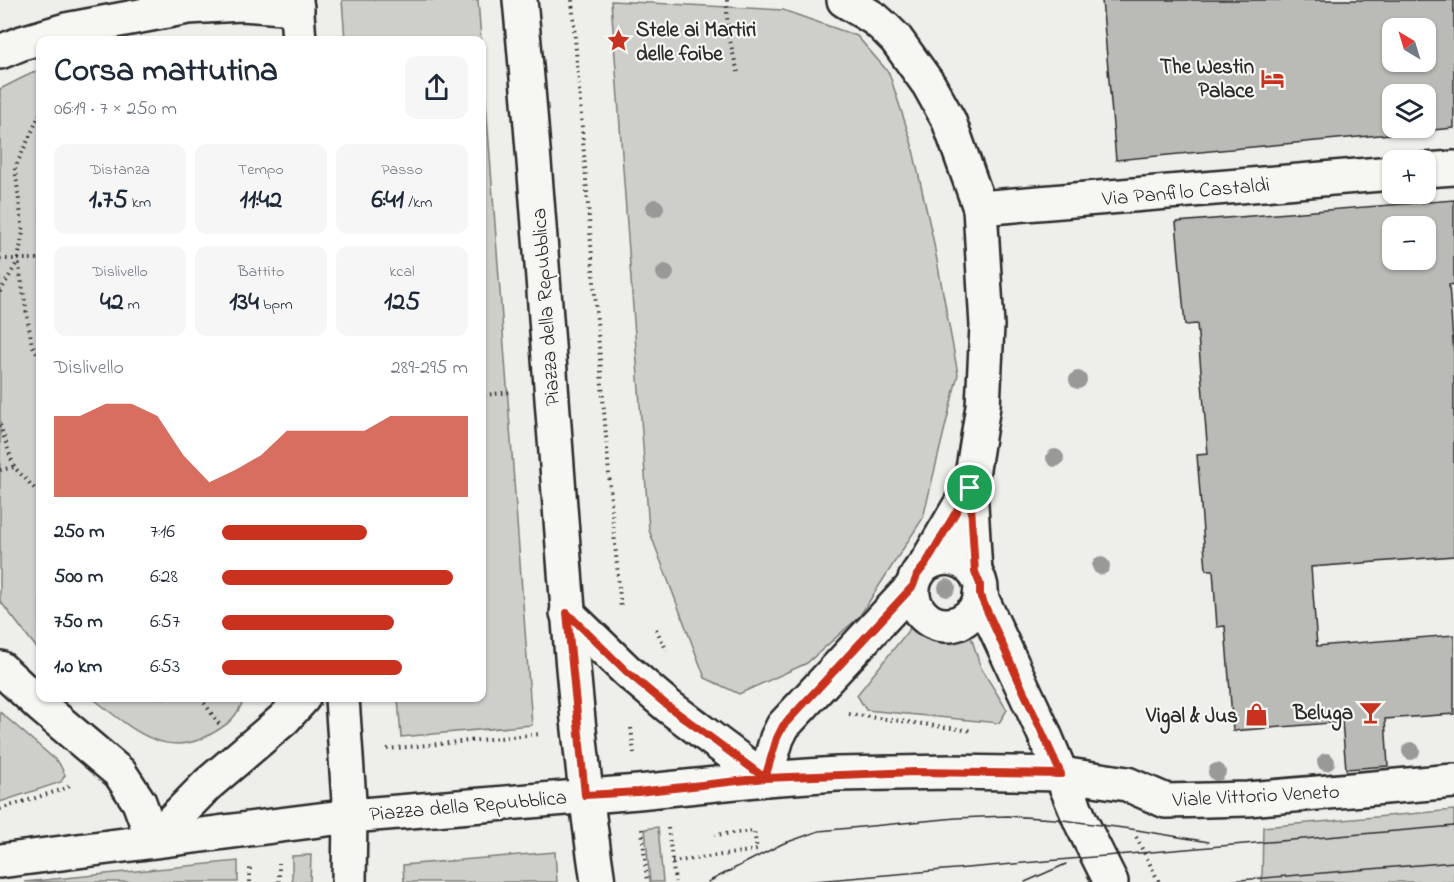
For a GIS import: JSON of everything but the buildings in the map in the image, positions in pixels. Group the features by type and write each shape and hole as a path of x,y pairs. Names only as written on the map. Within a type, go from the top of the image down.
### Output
{"street":[{"name":"Piazza della Repubblica","path":"520,0 539,224 567,613 585,795 598,882"},
{"path":"844,0 875,19 896,39 929,86 949,121 980,208 987,308 987,354 983,406 970,488 979,603 974,612 965,620 945,626 927,619 917,610 913,599 919,576 970,488"},
{"path":"46,36 66,30 188,7 296,4 299,36"},
{"path":"0,52 36,39"},
{"path":"1436,169 1454,168"},
{"name":"Via Panfilo Castaldi","path":"980,208 1382,174"},
{"path":"567,613 627,672 765,778 783,726 919,576 943,557 968,564 1081,822 1111,882"},
{"path":"0,668 36,701"},
{"path":"37,702 120,773 139,802 153,840 208,784 284,719 299,702"},
{"name":"Piazza della Repubblica","path":"342,702 350,816 349,882"},
{"name":"Piazza della Repubblica","path":"0,861 350,816 638,792 765,778 915,772 1061,774"},
{"name":"Viale Vittorio Veneto","path":"1061,774 1127,784 1166,801 1248,799 1454,781"}],"path":[{"path":"572,0 622,617"},
{"path":"727,0 726,21 738,72"},
{"path":"0,292 18,260 23,232 15,168 36,123"},
{"path":"0,259 36,258"},
{"path":"18,260 32,345 36,351"},
{"path":"486,395 512,392"},
{"path":"0,424 14,467 36,490"},
{"path":"0,470 14,467"},
{"path":"204,702 221,728"},
{"path":"849,714 979,732"},
{"path":"387,749 536,734"},
{"path":"0,809 68,788 75,777"},
{"path":"668,824 675,882"},
{"path":"672,862 757,850 754,831 716,835"}],"shaded area":[{"path":"342,0 478,0 481,36 345,36"},
{"path":"611,1 783,10 857,36 889,73 911,141 933,239 958,374 923,518 859,617 807,663 739,694 705,678 649,530"},
{"path":"36,71 36,647 0,601 0,89"},
{"path":"486,102 532,725 401,737 398,702 486,702"},
{"path":"911,627 971,637 981,668 1007,710 999,723 866,710 857,695"},
{"path":"97,702 243,702 232,719 211,734 194,742 178,744 162,742 147,737"},
{"path":"0,712 59,763 65,775 61,782 0,802"},
{"path":"1454,810 1454,882 1262,882 1263,827"},
{"path":"658,827 663,882 650,882 645,829"},
{"path":"555,852 557,882 404,882 403,865"},
{"path":"311,855 310,882 292,882 292,856"},
{"path":"238,861 238,882 24,882"}],"tram line":[{"path":"708,882 782,844 819,831 956,818 1007,816 1055,819 1209,842"},
{"path":"804,882 1454,826"},
{"path":"1216,882 1454,862"},
{"path":"1025,882 1066,864"}],"place":[{"name":"Stele ai Martiri delle foibe","path":"618,41"},
{"name":"The Westin Palace","path":"1272,78"},
{"name":"Beluga","path":"1371,712"},
{"name":"Vigal & Jus","path":"1256,715"}],"route":[{"path":"970,488 925,565 920,569 913,586 783,726 765,778 638,792 585,795 567,613 627,672 668,706 765,778 877,772 1061,774 980,595 980,584 975,572 970,488"}]}
